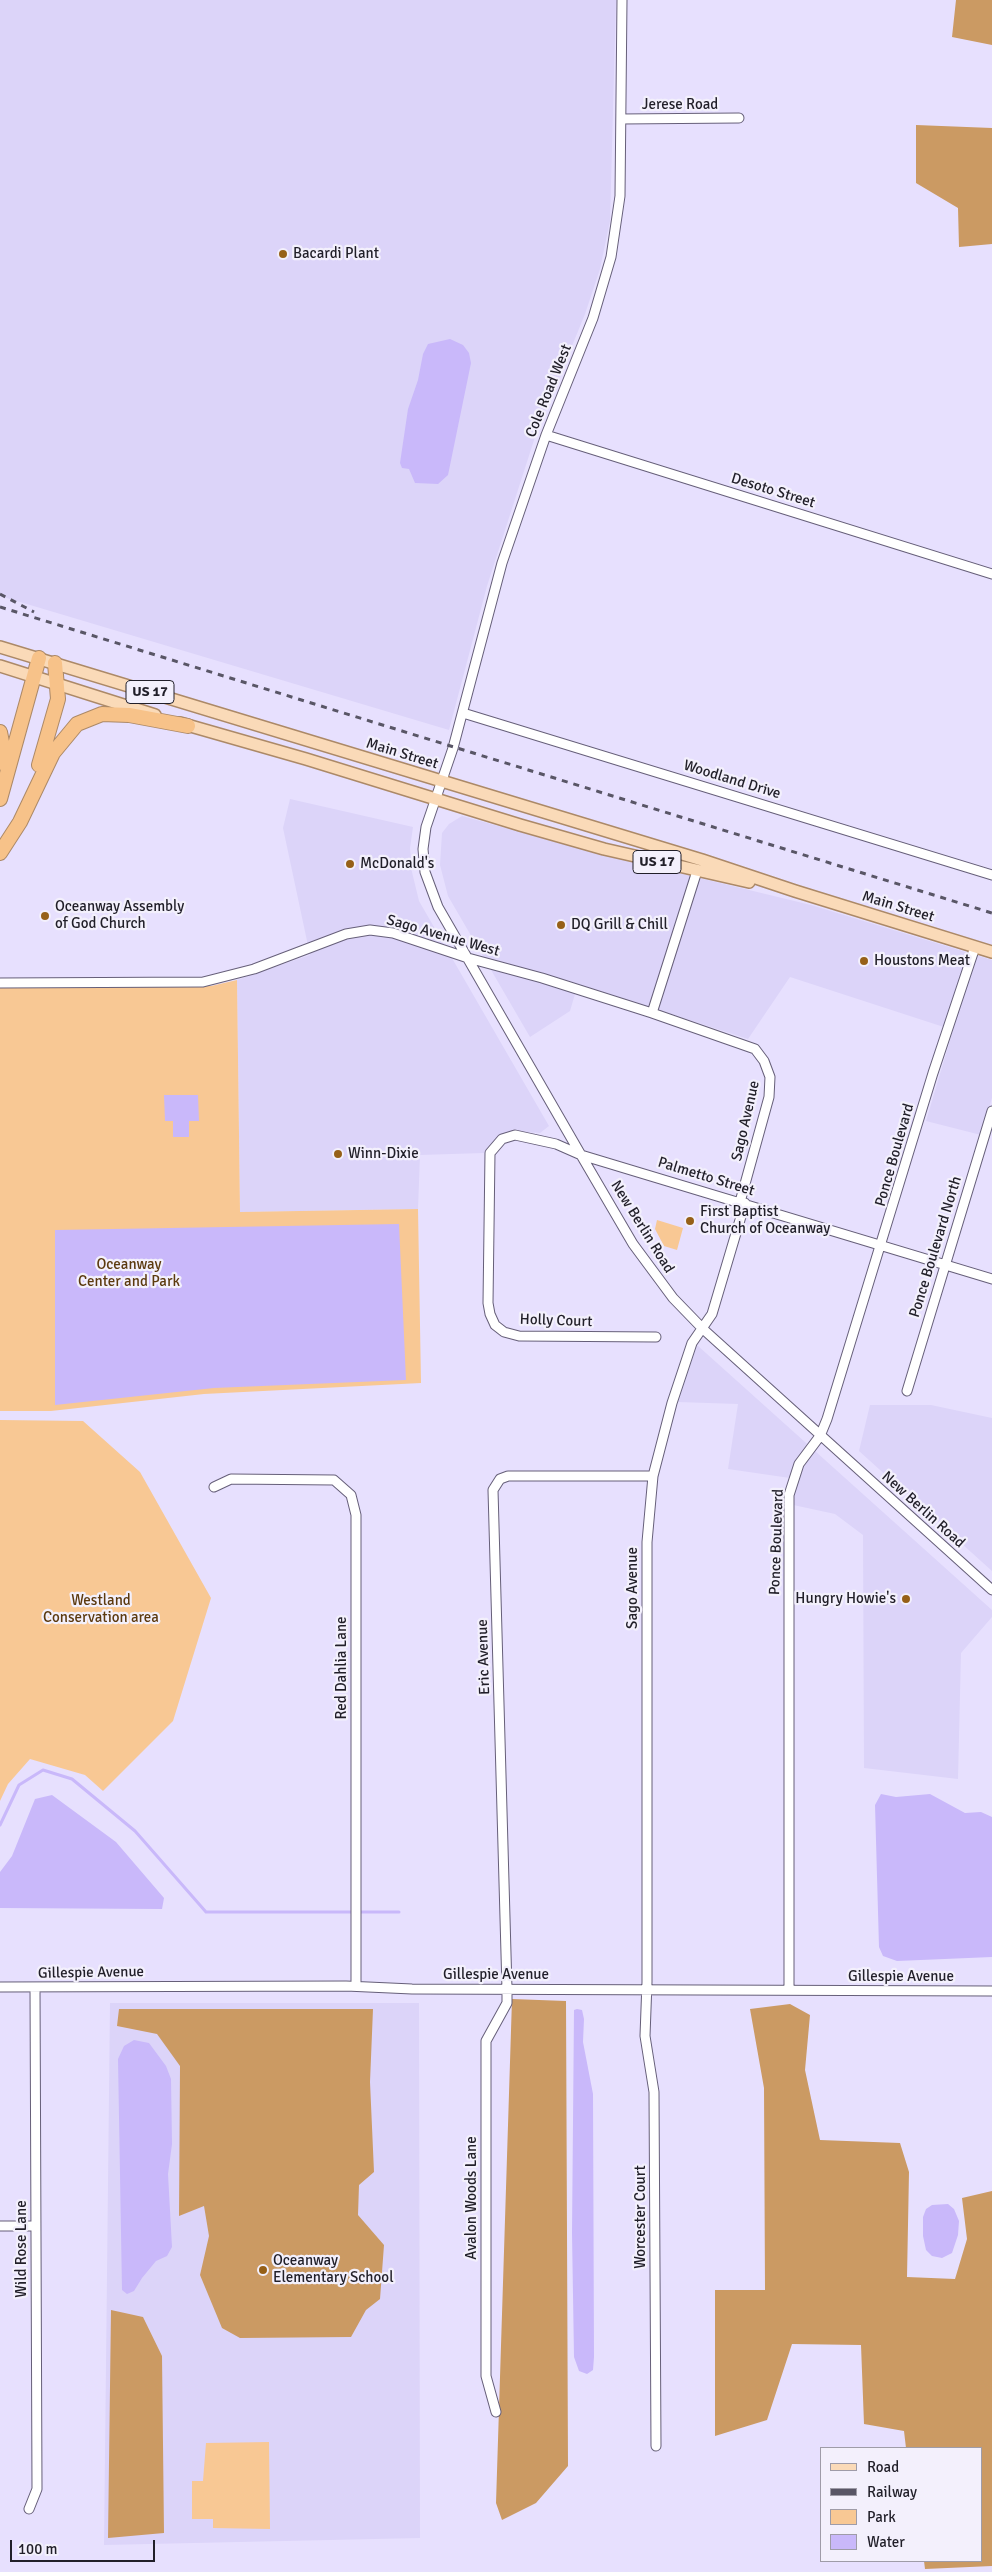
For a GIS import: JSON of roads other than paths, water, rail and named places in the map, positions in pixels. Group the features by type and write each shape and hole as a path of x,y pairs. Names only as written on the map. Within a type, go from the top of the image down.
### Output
{"highway":[{"path":"0,799 38,658"},
{"path":"20,822 56,706 55,663"},
{"path":"0,853 20,822 52,753 77,724 102,714 129,715 188,726"},
{"path":"0,732 7,772"}],"main road":[{"name":"Main Street","path":"0,647 702,860 992,952"},
{"name":"Main Street","path":"0,666 56,682 188,726 603,849 697,872 795,891"}],"street":[{"name":"Cole Road West","path":"442,782 463,713 502,563 546,435 593,318 611,257 620,196 622,0"},
{"name":"Jerese Road","path":"621,119 739,118"},
{"name":"Desoto Street","path":"546,435 992,574"},
{"name":"Woodland Drive","path":"463,713 992,874"},
{"name":"New Berlin Road","path":"442,782 426,827 423,849 425,872 438,907 581,1154 654,1275 672,1298 703,1329 992,1590"},
{"path":"652,1013 697,872"},
{"name":"Sago Avenue West","path":"0,984 203,982 254,970 346,934 370,930 393,933 468,958 542,978 652,1013 754,1049"},
{"name":"Ponce Boulevard","path":"789,1990 789,1495 799,1464 820,1436 827,1419 882,1246 933,1073 975,946"},
{"name":"Sago Avenue","path":"647,1989 647,1542 653,1476 675,1394 692,1343 712,1314 743,1203 769,1097 770,1077 764,1061 754,1049"},
{"name":"Ponce Boulevard North","path":"907,1391 992,1111"},
{"name":"Palmetto Street","path":"489,1198 490,1153 502,1139 515,1135 530,1137 992,1279"},
{"name":"Holly Court","path":"489,1198 488,1303 495,1325 504,1332 519,1336 656,1336"},
{"name":"Eric Avenue","path":"507,1989 493,1490 500,1479 508,1476 653,1476"},
{"name":"Red Dahlia Lane","path":"214,1487 231,1479 334,1480 352,1495 356,1515 356,1986"},
{"name":"Gillespie Avenue","path":"0,1987 356,1986 507,1989 992,1991"},
{"name":"Wild Rose Lane","path":"30,2509 37,2489 34,1987"},
{"name":"Avalon Woods Lane","path":"496,2412 486,2376 486,2041 507,2004 507,1989"},
{"name":"Worcester Court","path":"647,1989 645,2036 654,2092 656,2446"},
{"path":"0,2226 36,2226"}],"water":[{"path":"450,339 463,345 469,353 471,363 448,475 438,484 415,483 409,469 402,468 400,463 408,409 418,380 423,354 428,344"},
{"path":"164,1095 198,1095 199,1121 189,1121 189,1137 173,1137 173,1121 165,1121"},
{"path":"399,1224 406,1380 214,1388 55,1405 55,1230"},
{"path":"881,1794 896,1797 930,1794 965,1813 981,1812 992,1817 992,1957 897,1961 883,1956 879,1947 875,1805"},
{"path":"52,1795 116,1842 164,1898 162,1909 0,1908 0,1872 12,1856 35,1799"},
{"path":"574,2010 582,2010 584,2019 583,2042 593,2094 594,2357 593,2370 587,2374 579,2371 574,2357 572,2233"},
{"path":"134,2040 149,2043 166,2066 171,2079 172,2144 168,2174 172,2247 167,2256 156,2261 134,2291 127,2294 122,2290 118,2059 124,2046"},
{"path":"948,2204 954,2209 959,2221 958,2235 952,2253 942,2258 932,2256 926,2250 923,2236 923,2217 926,2209 932,2205"}],"waterway":[{"path":"0,1825 19,1785 43,1770 72,1779 135,1831 206,1912 399,1912"}],"railway":[{"path":"0,594 34,612"},
{"path":"0,607 992,913"}],"place":[{"name":"Bacardi Plant","path":"283,254"},
{"name":"McDonald's","path":"350,864"},
{"name":"Oceanway Assembly of God Church","path":"45,916"},
{"name":"DQ Grill & Chill","path":"561,925"},
{"name":"Houstons Meat","path":"864,961"},
{"name":"Winn-Dixie","path":"338,1154"},
{"name":"First Baptist Church of Oceanway","path":"690,1221"},
{"name":"Hungry Howie's","path":"906,1599"},
{"name":"Oceanway Elementary School","path":"263,2270"}],"park label":[{"name":"Oceanway Center and Park","path":"129,1274"},
{"name":"Westland Conservation area","path":"101,1610"}]}
